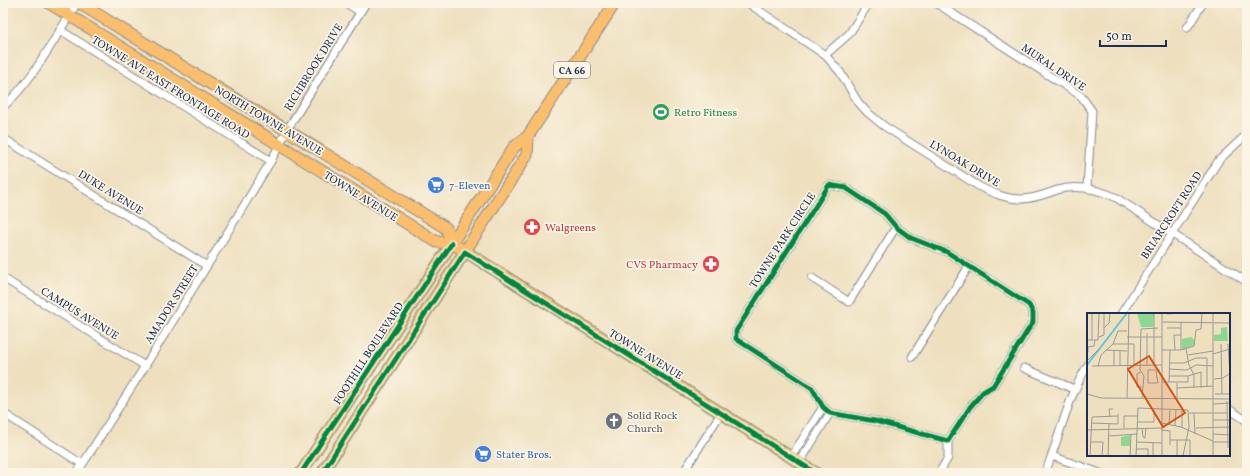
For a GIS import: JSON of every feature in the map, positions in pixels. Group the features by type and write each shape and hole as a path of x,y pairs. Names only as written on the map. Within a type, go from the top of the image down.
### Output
{"main road":[{"name":"TOWNE AVENUE","path":"49,3 437,242 452,243 816,473"},
{"name":"NORTH TOWNE AVENUE","path":"78,3 446,228 452,243"},
{"name":"CA 66","path":"452,243 514,147 528,136 615,3"},
{"name":"CA 66","path":"465,252 527,155 528,136"},
{"name":"FOOTHILL BOULEVARD","path":"301,473 452,243"},
{"path":"322,473 465,252"}],"street":[{"path":"3,107 32,73 78,3"},
{"path":"346,3 360,12"},
{"name":"RICHBROOK DRIVE","path":"280,144 287,130 366,3"},
{"name":"LYNOAK DRIVE","path":"748,3 825,55 840,72 858,102 884,126 993,194 1009,198 1022,199 1060,189 1087,188 1104,192 1115,197 1247,282"},
{"path":"825,55 849,34 869,3"},
{"name":"MURAL DRIVE","path":"936,3 1081,96 1092,111 1087,188"},
{"path":"1186,28 1203,3"},
{"name":"TOWNE AVE EAST FRONTAGE ROAD","path":"60,30 271,161"},
{"name":"BRIARCROFT ROAD","path":"1122,313 1219,160 1247,134"},
{"name":"DUKE AVENUE","path":"3,138 207,266"},
{"name":"AMADOR STREET","path":"77,473 207,266 280,144"},
{"name":"TOWNE PARK CIRCLE","path":"830,413 823,407 812,388 736,339 736,331 829,185 846,188 885,214 896,227 911,238 947,252 1030,305 1033,313 1033,322 993,386 982,392 970,407 948,441"},
{"path":"812,278 849,302 896,227"},
{"path":"912,357 969,266"},
{"name":"CAMPUS AVENUE","path":"3,278 145,366"},
{"path":"1045,473 1074,389 1087,367"},
{"path":"1024,368 1074,389"},
{"path":"795,460 823,407"},
{"path":"1230,411 1247,421"},
{"path":"3,413 82,464"},
{"path":"683,473 721,413"},
{"path":"795,460 830,413 875,421 948,441 948,458 939,473"},
{"path":"1052,456 1100,473"}],"cycle path":[{"path":"829,185 846,188 885,214 896,227 911,238 947,252 1029,305 1033,313 1033,322 993,386 983,392 970,407 948,441 875,421 830,413 823,407 812,388 736,339 736,331 829,185"},
{"path":"301,473 452,243"},
{"path":"322,473 465,252 816,473"}],"place":[{"name":"Retro Fitness","path":"661,112"},
{"name":"7-Eleven","path":"436,185"},
{"name":"Walgreens","path":"532,227"},
{"name":"CVS Pharmacy","path":"711,264"},
{"name":"Solid Rock Church","path":"614,421"},
{"name":"Stater Bros.","path":"483,454"}]}
